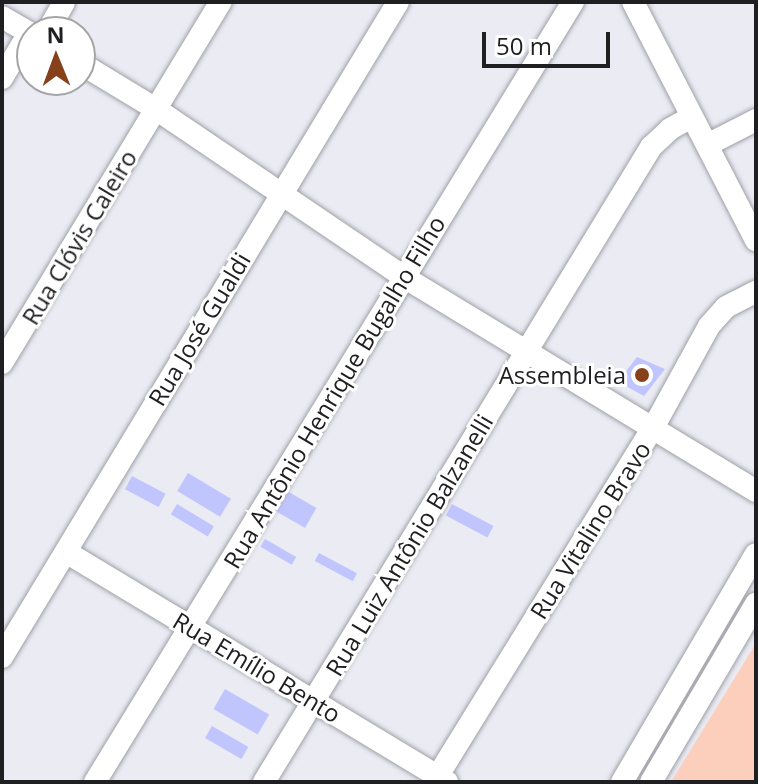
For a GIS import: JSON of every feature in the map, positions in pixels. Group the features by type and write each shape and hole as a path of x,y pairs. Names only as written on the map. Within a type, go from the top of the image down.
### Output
{"street":[{"name":"Rua Clóvis Caleiro","path":"2,363 221,2"},
{"name":"Rua José Gualdi","path":"2,657 398,2"},
{"name":"Rua Antônio Henrique Bugalho Filho","path":"95,782 573,2"},
{"path":"634,2 756,240"},
{"path":"2,78 16,59"},
{"path":"96,73 156,109 279,196 404,277 756,491"},
{"name":"Rua Luiz Antônio Balzanelli","path":"264,782 651,147 670,129 692,117"},
{"path":"707,145 756,120"},
{"name":"Rua Vitalino Bravo","path":"440,780 653,428 709,326 726,307 756,292"},
{"name":"Rua Emílio Bento","path":"66,552 440,780"},
{"path":"622,782 755,556"},
{"path":"651,782 756,604"}],"shaded area":[{"path":"756,643 756,782 671,782"}],"building":[{"name":"Assembleia","path":"637,357 665,369 644,396 618,382"},
{"path":"188,473 231,499 220,517 177,491"},
{"path":"132,476 166,494 159,507 125,489"},
{"path":"287,491 316,508 305,528 276,511"},
{"path":"177,504 214,526 208,536 171,514"},
{"path":"452,504 493,526 487,538 446,515"},
{"path":"265,539 296,557 292,565 260,547"},
{"path":"319,553 357,573 353,581 315,561"},
{"path":"225,689 269,714 258,734 214,709"},
{"path":"212,726 248,747 241,759 205,738"}],"place":[{"name":"Assembleia","path":"642,375"}]}
